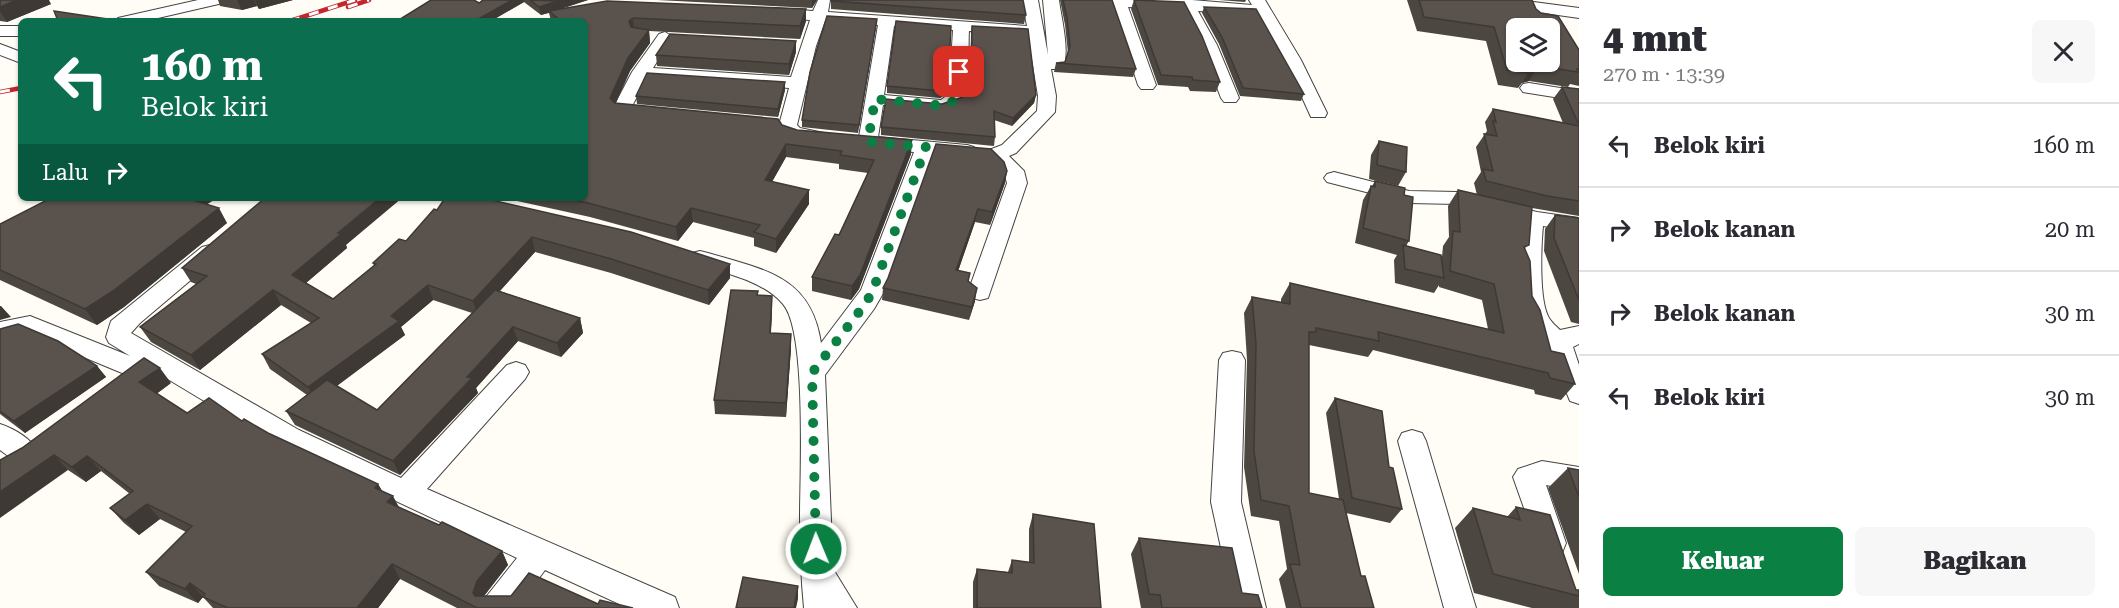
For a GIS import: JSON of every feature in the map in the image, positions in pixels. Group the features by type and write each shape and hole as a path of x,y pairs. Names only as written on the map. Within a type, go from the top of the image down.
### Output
{"street":[{"path":"110,18 147,0"},
{"path":"137,18 218,0"},
{"path":"821,8 802,46 798,83 788,125 790,132 797,135 843,140 996,154 1009,149 1046,112 1047,96 1030,0"},
{"path":"1051,0 1057,43 1056,65"},
{"path":"1081,0 1260,5 1293,60 1318,113"},
{"path":"1486,0 1579,13"},
{"path":"1118,1 1146,85"},
{"path":"1186,3 1209,45 1230,98"},
{"path":"762,13 821,8 887,21 1034,31"},
{"path":"868,142 887,21"},
{"path":"875,99 944,106 952,102 958,95 961,25"},
{"path":"0,31 18,31"},
{"path":"661,114 622,110 641,72 663,37"},
{"path":"0,49 18,58"},
{"path":"0,66 18,60"},
{"path":"641,72 798,83"},
{"path":"1529,88 1579,96"},
{"path":"765,123 788,125"},
{"path":"812,373 866,303 873,290 926,147"},
{"path":"980,292 1017,183 1014,171 996,154"},
{"path":"1334,178 1409,197 1457,198 1480,202 1535,218 1579,225"},
{"path":"1535,218 1532,224 1530,249 1534,313 1549,334 1570,340 1561,354 1579,394"},
{"path":"146,364 118,337 120,327 230,235"},
{"path":"677,251 752,276 778,289 794,300 802,314 812,373 816,570 820,608"},
{"path":"0,334 11,327 30,325 146,364 289,438 405,493 663,608"},
{"path":"1232,360 1226,502 1250,608"},
{"path":"111,391 146,364"},
{"path":"405,493 516,372"},
{"path":"0,435 35,446 0,470"},
{"path":"1412,441 1460,608"},
{"path":"1558,564 1528,477 1542,472 1579,479"},
{"path":"498,608 538,553"},
{"path":"816,570 841,608"}],"building":[{"path":"0,0 17,0 0,7"},
{"path":"431,0 474,0 479,3 483,0 512,0 480,18 402,18"},
{"path":"530,0 558,1 539,7"},
{"path":"1023,0 1026,15 831,1"},
{"path":"1063,0 1112,0 1136,69 1056,63 1065,62 1070,46"},
{"path":"1134,0 1184,2 1202,36 1220,82 1161,75"},
{"path":"1419,0 1532,0 1536,9 1541,13 1559,18 1506,18 1506,67 1494,27 1424,17"},
{"path":"607,1 806,9 800,26 633,18 629,21 631,27 649,30 628,58 610,98 615,103 778,119 782,125 797,130 912,140 860,275 852,286 812,277 835,234 839,235 874,160 840,155 842,151 786,144 765,180 809,190 776,239 754,232 760,225 691,208 676,227 579,201 588,201 588,18 557,18 549,11"},
{"path":"1204,7 1256,9 1304,94 1243,88 1222,37"},
{"path":"54,11 101,18 57,18"},
{"path":"827,16 877,19 859,125 802,120 810,72"},
{"path":"1560,19 1579,50 1578,72 1560,69"},
{"path":"896,21 951,26 948,86 941,91 887,86"},
{"path":"972,26 1028,29 1036,95 1013,118 994,111 995,137 881,127 886,99 942,104 963,97 971,83"},
{"path":"670,34 796,41 789,64 656,55"},
{"path":"647,73 785,82 778,109 636,96"},
{"path":"1562,87 1579,89 1579,125"},
{"path":"1493,109 1579,126 1579,201 1547,196 1486,181 1483,169 1493,171 1484,134 1497,136"},
{"path":"1379,141 1407,147 1406,172 1377,165"},
{"path":"936,144 991,149 1004,162 1007,171 992,212 978,209 956,270 970,273 968,281 977,288 972,307 883,288"},
{"path":"1375,181 1405,188 1404,195 1413,197 1409,241 1363,228 1371,186 1375,187"},
{"path":"1458,190 1532,207 1529,245 1524,247 1530,261 1532,296 1540,310 1551,351 1564,354 1575,384 1550,378 1548,373 1378,332 1379,341 1316,328 1316,332 1309,332 1309,493 1343,500 1361,576 1365,576 1374,608 1301,608 1290,564 1300,565 1289,506 1261,500 1254,451 1256,344 1252,297 1290,304 1290,283 1504,333 1494,284 1450,271 1453,231 1460,232"},
{"path":"45,201 196,201 219,208 113,291 85,309 0,270 0,224"},
{"path":"261,201 376,201 292,275 333,299 376,264 373,263 399,239 406,241 443,201 496,201 631,232 730,264 708,290 608,258 532,237 473,301 428,285 391,316 399,321 308,387 262,354 319,318 273,290 191,355 140,327 207,276 182,268"},
{"path":"1555,215 1579,218 1579,300 1554,238"},
{"path":"1403,245 1441,255 1444,278 1405,269"},
{"path":"495,290 580,318 557,343 513,327 467,377 472,378 393,461 286,411 327,380 377,410"},
{"path":"731,290 758,291 757,295 772,296 770,333 791,334 786,403 714,400"},
{"path":"18,324 58,341 97,366 14,421 0,411 0,329"},
{"path":"144,358 160,368 139,382 187,413 209,398 242,421 244,419 268,433 378,484 375,488 393,496 387,502 439,525 442,522 502,551 477,581 473,593 475,596 511,596 529,573 598,604 600,600 633,608 477,608 392,564 357,608 228,608 203,597 205,594 190,583 185,589 146,572 192,526 147,504 125,520 110,508 133,491 87,456 72,467 54,455 0,492 0,460 22,448"},
{"path":"1335,398 1382,411 1389,467 1393,468 1402,509 1352,498"},
{"path":"1568,468 1579,470 1579,497"},
{"path":"1516,507 1550,515 1576,590 1579,590 1579,596 1493,574 1473,508 1520,520"},
{"path":"1033,514 1094,524 1101,608 977,608 977,569 1012,573 1012,560 1034,563"},
{"path":"1139,538 1232,548 1242,593 1258,595 1262,608 1162,608 1160,595 1149,594"},
{"path":"743,577 798,586 794,608 736,608"}],"railway":[{"path":"299,18 355,0"},
{"path":"348,7 369,0"},
{"path":"0,92 18,89"}],"route":[{"path":"816,549 812,373 866,303 873,290 926,147 868,142 875,99 949,105 958,95 959,72"}]}
